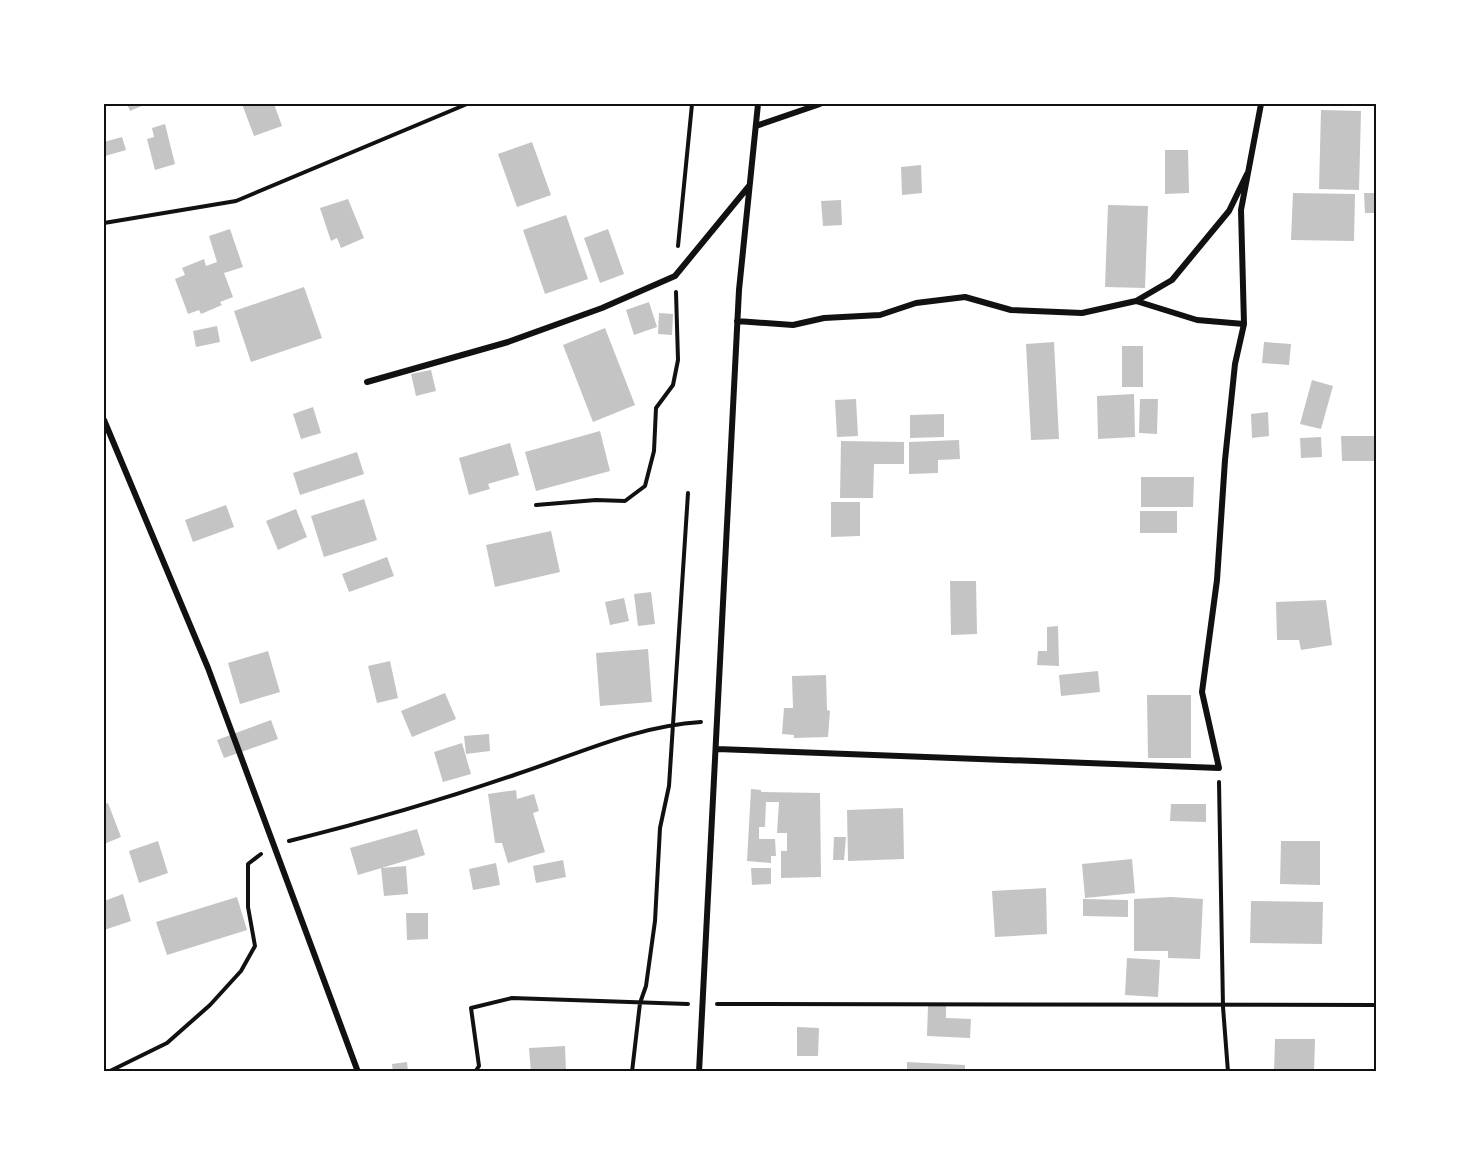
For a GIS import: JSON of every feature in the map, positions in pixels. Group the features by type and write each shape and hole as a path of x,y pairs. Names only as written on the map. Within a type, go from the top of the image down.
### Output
{"street":[{"path":"699,1071 737,321 758,104"},
{"path":"756,126 820,104"},
{"path":"717,749 1219,768 1202,692 1217,580 1225,460 1234,376 1244,324 1242,210 1261,104"},
{"path":"737,321 793,325 824,318 880,315 916,303 965,297 1011,310 1082,313 1136,301 1172,280 1209,237 1229,211 1251,164"},
{"path":"367,382 508,342 602,308 675,276 750,185"},
{"path":"1136,301 1197,320 1244,324"},
{"path":"104,420 208,668 358,1071"}],"path":[{"path":"104,223 236,201 467,104"},
{"path":"536,505 596,500 625,501 645,486 654,452 656,408 673,385 678,360 675,276 692,104"},
{"path":"632,1071 640,1003 646,986 655,921 660,828 669,786 688,493"},
{"path":"108,1071 167,1043 210,1005 241,971 255,946 248,907 248,864 273,845 428,805 611,740 672,724 718,722"},
{"path":"1219,768 1223,1007 1228,1071"},
{"path":"475,1071 479,1066 471,1008 512,998 702,1005 747,1003 1223,1007 1377,1005"}],"building":[{"path":"127,104 146,104 130,111"},
{"path":"242,104 274,104 282,126 254,136"},
{"path":"1321,110 1361,111 1359,190 1319,189"},
{"path":"165,124 175,164 155,170 147,139 154,137 152,128"},
{"path":"122,137 126,150 105,156 104,142"},
{"path":"532,142 551,195 517,207 498,154"},
{"path":"1165,150 1188,150 1189,193 1165,194"},
{"path":"921,165 922,193 902,195 901,167"},
{"path":"1293,193 1355,194 1354,241 1291,240"},
{"path":"1364,193 1376,193 1376,213 1365,213"},
{"path":"348,199 364,238 341,248 337,238 331,241 320,208"},
{"path":"841,200 842,225 823,226 821,201"},
{"path":"1108,205 1148,206 1145,288 1105,287"},
{"path":"566,215 588,279 545,294 523,230"},
{"path":"230,229 243,267 224,273 233,297 220,302 222,305 201,314 199,310 188,314 175,279 185,275 182,268 204,259 206,266 217,262 209,236"},
{"path":"608,229 624,274 600,283 584,238"},
{"path":"304,287 322,338 251,362 234,311"},
{"path":"649,302 657,327 634,335 626,310"},
{"path":"659,313 673,314 672,335 658,334"},
{"path":"217,326 220,342 196,347 193,331"},
{"path":"605,328 635,405 593,422 563,345"},
{"path":"1054,342 1059,439 1031,440 1026,344"},
{"path":"1264,342 1291,344 1289,365 1262,363"},
{"path":"1122,346 1143,346 1143,387 1122,387"},
{"path":"431,370 436,391 416,396 411,374"},
{"path":"1312,380 1333,386 1321,429 1300,424"},
{"path":"1134,394 1135,437 1098,439 1097,396"},
{"path":"856,399 858,436 837,437 835,400"},
{"path":"1140,399 1158,399 1157,434 1139,433"},
{"path":"313,407 321,433 301,439 293,414"},
{"path":"1268,412 1269,436 1252,438 1251,414"},
{"path":"944,414 944,437 910,438 910,415"},
{"path":"600,431 610,471 536,491 525,452"},
{"path":"1341,436 1376,436 1376,461 1342,461"},
{"path":"1321,437 1322,457 1301,458 1300,438"},
{"path":"959,440 960,459 938,460 938,473 909,474 909,442"},
{"path":"841,441 904,442 904,464 874,464 873,498 840,498"},
{"path":"510,443 519,475 488,484 490,489 469,495 459,458"},
{"path":"357,452 364,474 300,495 293,473"},
{"path":"1141,477 1194,477 1193,507 1141,507"},
{"path":"364,499 377,540 324,557 311,516"},
{"path":"831,502 860,502 860,536 831,537"},
{"path":"226,505 234,527 193,542 185,520"},
{"path":"296,509 307,537 278,550 266,521"},
{"path":"1140,511 1177,511 1177,533 1140,533"},
{"path":"551,531 560,572 495,587 486,545"},
{"path":"387,557 394,576 349,592 342,574"},
{"path":"950,581 976,581 977,634 951,635"},
{"path":"651,592 655,624 638,626 634,594"},
{"path":"624,598 629,621 610,625 605,602"},
{"path":"1326,600 1332,645 1301,650 1299,640 1277,640 1276,602"},
{"path":"1058,626 1059,666 1037,665 1038,651 1047,651 1047,627"},
{"path":"648,649 652,702 600,706 596,653"},
{"path":"268,651 280,692 240,704 228,663"},
{"path":"390,661 398,698 377,703 368,666"},
{"path":"1098,671 1100,692 1061,696 1059,675"},
{"path":"826,675 827,710 830,711 828,737 794,738 794,735 782,734 784,708 793,708 792,676"},
{"path":"445,693 456,719 412,737 401,711"},
{"path":"1147,695 1191,695 1191,758 1148,758"},
{"path":"271,720 278,739 224,758 217,740"},
{"path":"489,734 490,751 466,754 464,736"},
{"path":"462,743 471,774 443,782 434,752"},
{"path":"751,789 761,790 761,792 820,793 821,877 781,878 781,851 787,851 787,833 777,833 779,802 766,802 765,827 759,827 759,839 775,839 776,856 771,856 771,863 747,861"},
{"path":"516,790 517,799 534,794 539,811 533,813 545,852 508,863 502,843 495,843 488,794"},
{"path":"108,803 121,837 104,844 104,804"},
{"path":"1171,804 1206,804 1206,822 1170,821"},
{"path":"903,808 904,859 848,861 847,810"},
{"path":"417,829 425,855 358,875 350,848"},
{"path":"834,837 846,837 844,860 833,860"},
{"path":"158,841 168,873 139,883 129,851"},
{"path":"1281,841 1320,841 1320,885 1280,884"},
{"path":"1132,859 1135,893 1085,898 1082,864"},
{"path":"563,860 566,877 536,883 533,866"},
{"path":"496,863 500,885 473,890 469,869"},
{"path":"406,866 408,894 384,896 381,868"},
{"path":"751,868 771,868 771,884 752,885"},
{"path":"1046,888 1047,934 995,937 992,891"},
{"path":"123,894 131,921 104,930 104,901"},
{"path":"237,897 247,930 167,955 156,922"},
{"path":"1171,897 1203,899 1200,959 1168,958 1168,951 1134,951 1134,899"},
{"path":"1083,899 1128,900 1128,917 1083,916"},
{"path":"1251,901 1323,902 1322,944 1250,943"},
{"path":"406,913 428,913 428,939 407,940"},
{"path":"1127,958 1160,960 1158,997 1125,995"},
{"path":"928,1006 946,1006 946,1018 971,1019 970,1038 927,1036"},
{"path":"797,1027 819,1028 818,1056 797,1056"},
{"path":"1275,1039 1315,1039 1314,1072 1274,1072"},
{"path":"565,1046 566,1072 531,1072 529,1048"},
{"path":"407,1062 408,1072 393,1072 392,1064"},
{"path":"907,1062 965,1065 965,1072 907,1072"}]}
